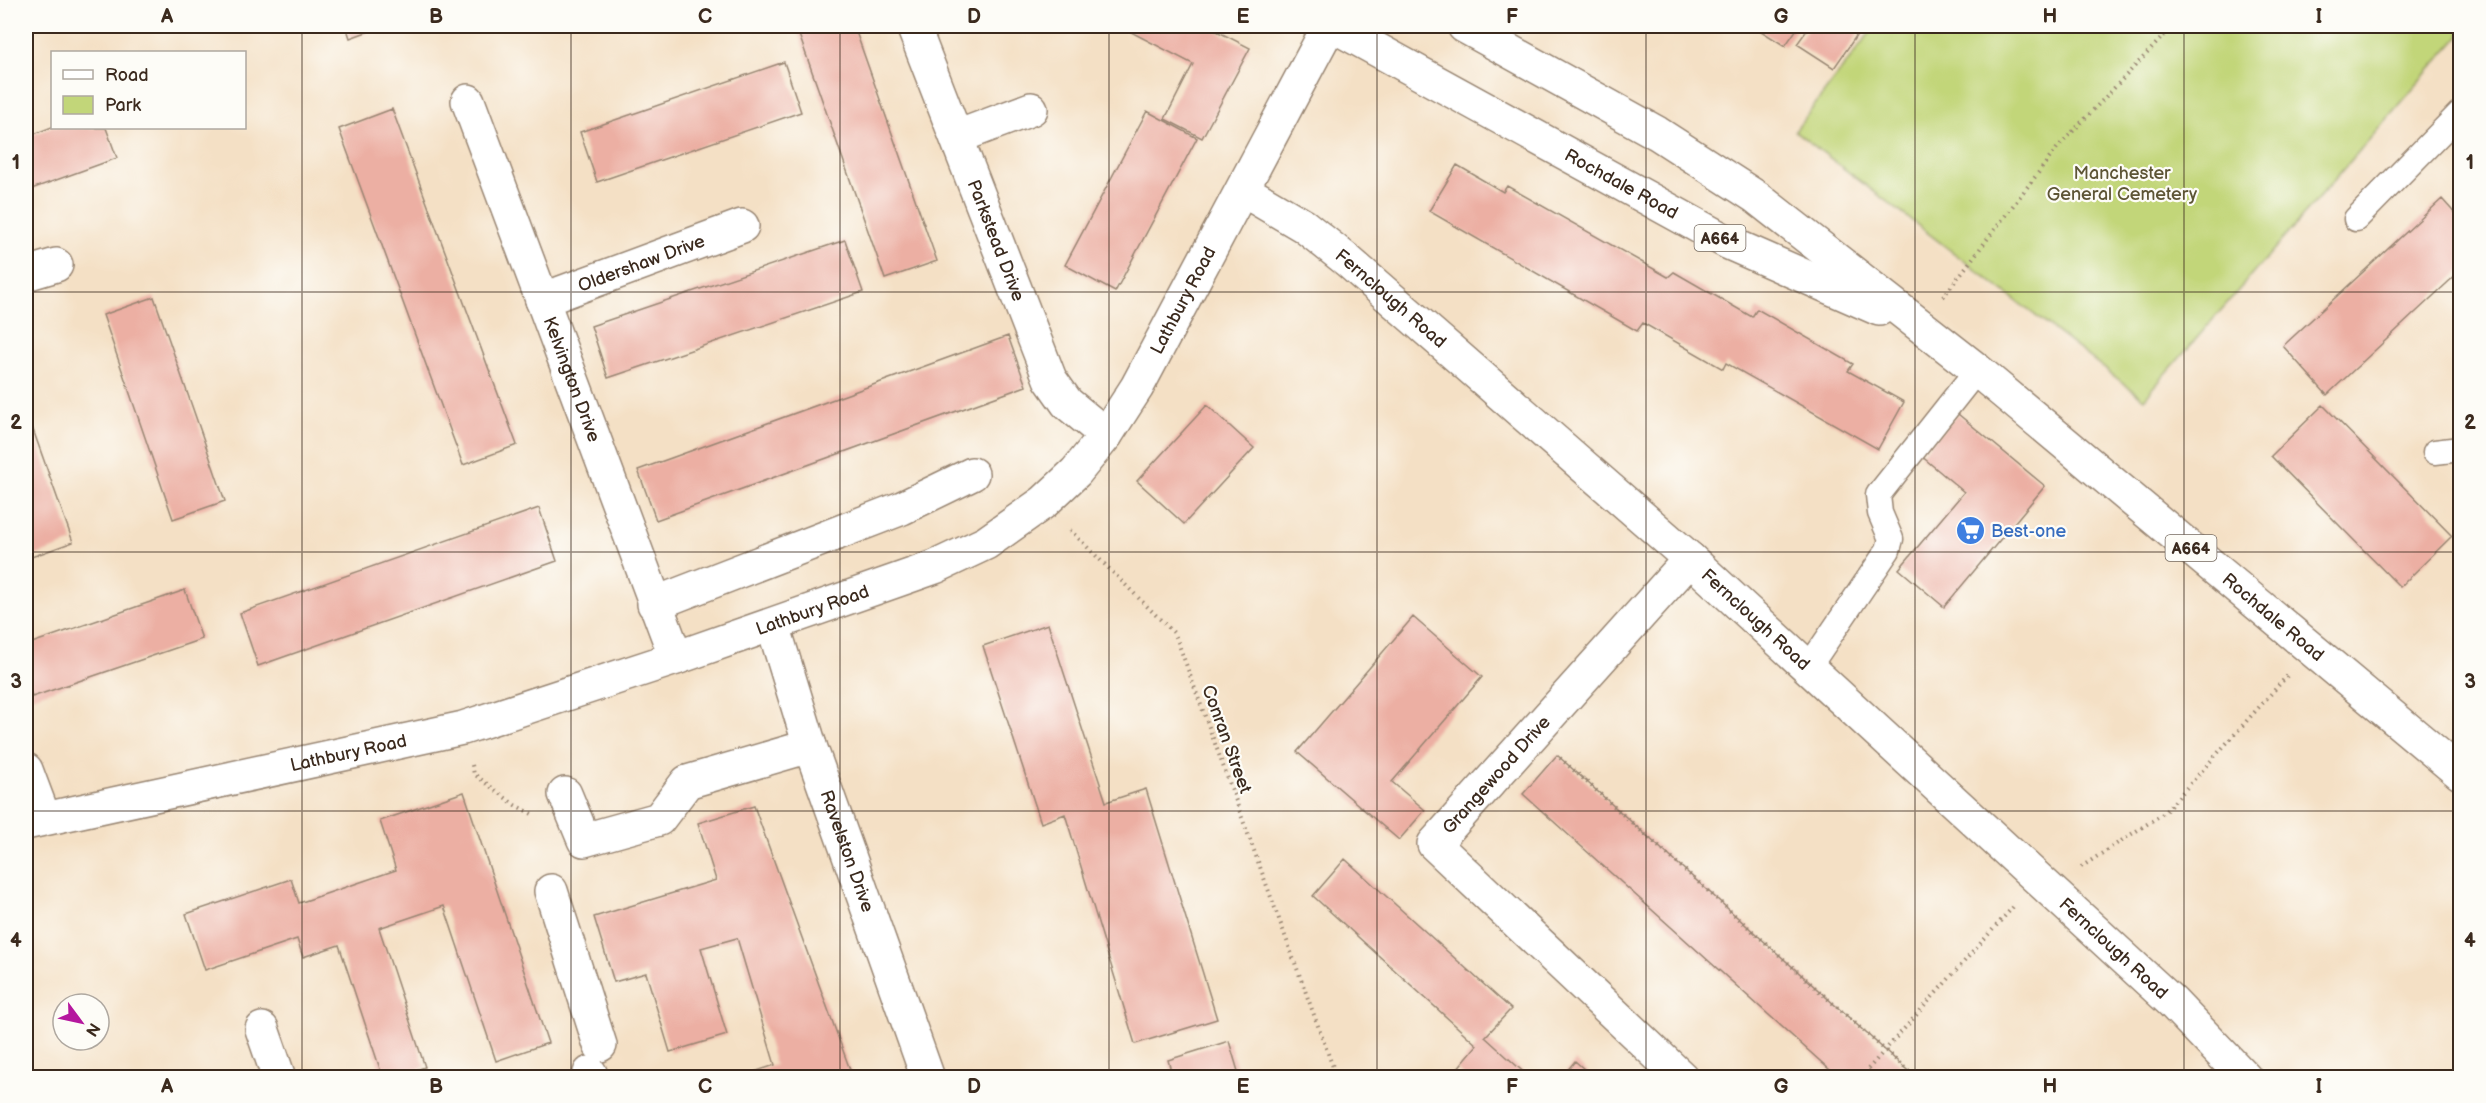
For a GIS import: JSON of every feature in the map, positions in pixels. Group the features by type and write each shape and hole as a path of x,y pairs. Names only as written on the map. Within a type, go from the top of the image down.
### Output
{"street":[{"name":"Parkstead Drive","path":"913,26 1050,379 1067,403 1106,435"},
{"name":"Lathbury Road","path":"35,821 463,728 773,625 935,567 986,543 1044,502 1076,472 1106,435 1137,387 1329,26"},
{"name":"Rochdale Road","path":"1334,26 1729,243 1919,326"},
{"name":"Rochdale Road","path":"1464,26 1657,133 1756,197 1977,370 2460,773"},
{"name":"Kelvington Drive","path":"468,101 676,658"},
{"path":"957,137 1031,109"},
{"name":"Fernclough Road","path":"1243,190 1304,226 1348,261 1690,559 2172,1002 2245,1077"},
{"name":"Oldershaw Drive","path":"542,300 742,226"},
{"path":"654,604 902,508 972,474"},
{"name":"Grangewood Drive","path":"1682,1077 1434,844 1690,559"},
{"name":"Ravelston Drive","path":"773,625 810,746 928,1077"},
{"path":"565,794 584,840 659,819 687,782 810,746"},
{"path":"26,770 35,821"},
{"path":"551,891 594,1065"},
{"path":"262,1029 279,1077"}],"lane":[{"path":"2356,219 2460,113"},
{"path":"1808,669 1888,550 1891,539 1880,513 1878,495 1977,370"},
{"path":"2435,452 2460,449"}],"path":[{"path":"1919,326 2058,147 2173,26"},
{"name":"Conran Street","path":"1059,534 1069,528 1175,634 1337,1077"},
{"path":"1860,1077 2043,884 2164,813 2311,648"},
{"path":"463,728 474,774 515,805 584,840"},
{"path":"1533,733 1916,1077"}],"green space":[{"name":"Manchester General Cemetery","path":"1875,26 2460,26 2460,35 2144,399 1795,131"}],"building":[{"path":"346,26 383,26 350,38"},
{"path":"796,26 854,26 937,261 885,279"},
{"path":"1135,26 1207,26 1250,48 1202,138 1165,119 1193,64 1131,32"},
{"path":"1753,26 1799,26 1785,46"},
{"path":"1810,26 1863,26 1834,68 1797,44"},
{"path":"784,62 801,112 597,182 580,132"},
{"path":"392,109 517,445 463,465 339,129"},
{"path":"1147,111 1197,138 1115,292 1065,265"},
{"path":"51,127 106,129 117,158 26,191 26,137"},
{"path":"1457,165 1503,192 1507,186 1668,277 1674,272 1752,317 1757,309 1853,364 1848,371 1904,402 1878,449 1726,363 1723,369 1643,323 1637,331 1429,211"},
{"path":"2442,199 2460,219 2460,271 2327,395 2283,346"},
{"path":"845,240 863,292 608,378 591,326"},
{"path":"154,297 225,501 173,519 103,315"},
{"path":"1008,336 1026,386 656,520 638,470"},
{"path":"1207,405 1254,448 1184,524 1137,481"},
{"path":"2323,405 2452,536 2400,587 2271,456"},
{"path":"26,410 73,542 26,559"},
{"name":"Best-one","path":"1958,414 2045,486 1944,607 1899,569 1964,492 1920,455"},
{"path":"539,508 557,561 258,666 240,613"},
{"path":"185,590 202,639 32,697 26,678 26,645"},
{"path":"1413,617 1482,677 1392,782 1425,810 1399,840 1297,752"},
{"path":"1048,624 1106,802 1146,789 1217,1019 1135,1044 1065,814 1041,823 983,646"},
{"path":"1557,755 1916,1078 1839,1078 1523,794"},
{"path":"464,792 548,1043 496,1061 444,906 379,928 425,1067 393,1078 383,1078 339,945 303,957 297,939 205,970 186,914 291,879 299,903 396,870 380,821"},
{"path":"754,806 853,1078 736,1078 775,1065 737,938 701,948 727,1035 670,1052 646,973 614,982 594,917 716,880 698,823"},
{"path":"1345,859 1511,1009 1485,1037 1530,1078 1466,1078 1457,1069 1477,1045 1313,896"},
{"path":"1229,1041 1240,1078 1173,1078 1168,1060"},
{"path":"1575,1061 1594,1078 1561,1078"}],"place":[{"name":"Best-one","path":"1970,531"}]}
